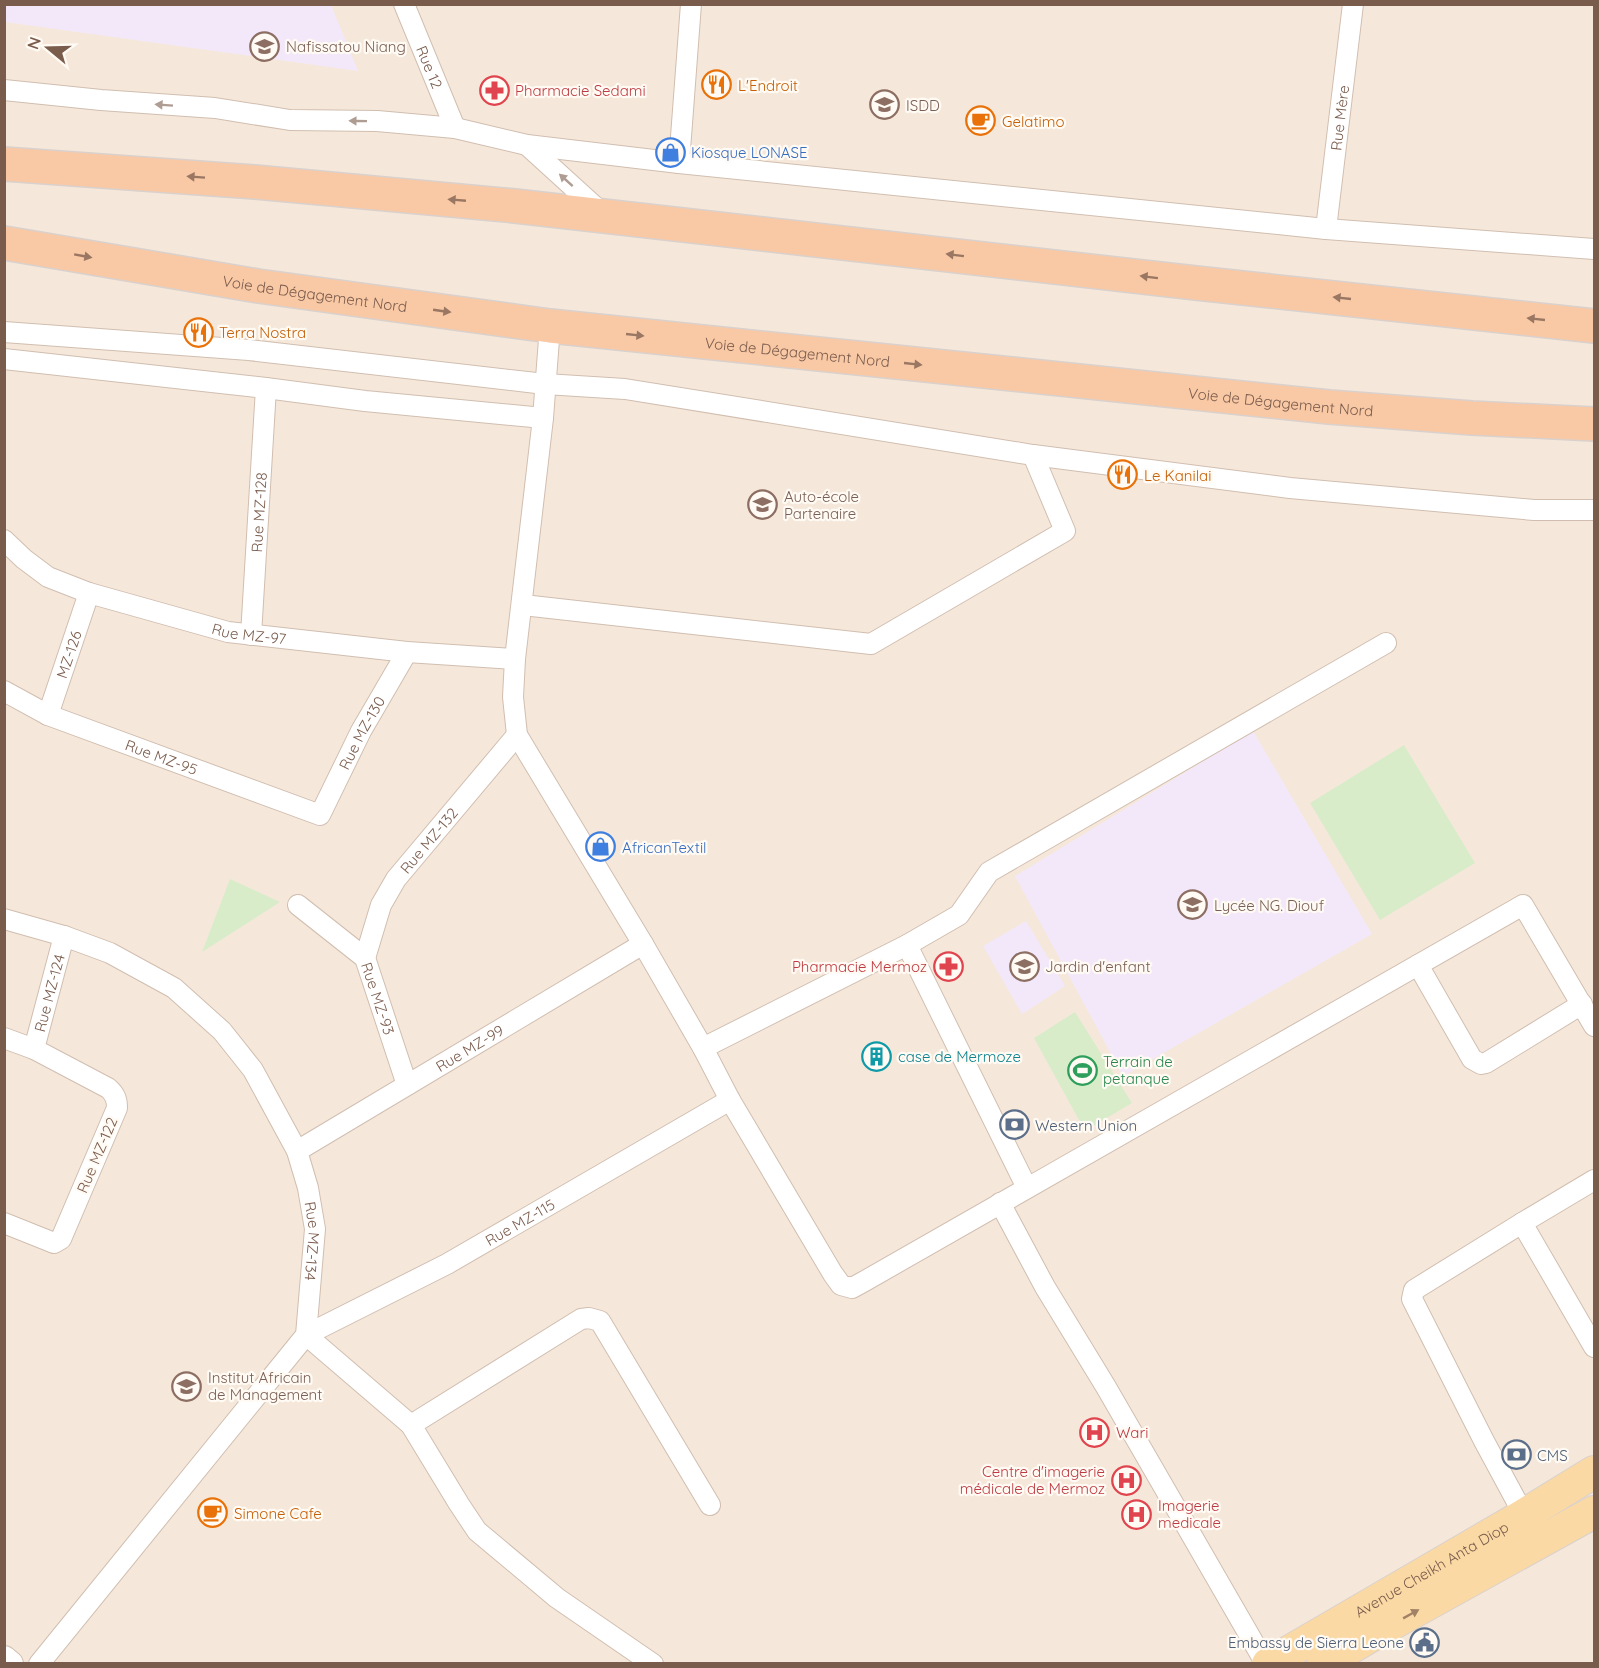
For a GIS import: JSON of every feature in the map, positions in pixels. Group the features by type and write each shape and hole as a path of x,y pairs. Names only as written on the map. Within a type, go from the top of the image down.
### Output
{"highway":[{"path":"4,164 255,182 604,215 1594,326"},
{"name":"Voie de Dégagement Nord","path":"15,247 258,286 550,326 1329,407 1472,418 1594,424"}],"main road":[{"name":"Avenue Cheikh Anta Diop","path":"1267,1664 1594,1472"},
{"name":"Avenue Cheikh Anta Diop","path":"1323,1664 1594,1514"}],"street":[{"name":"Rue 12","path":"404,4 454,128"},
{"path":"679,163 691,4"},
{"name":"Rue Mère","path":"1326,229 1353,4"},
{"path":"4,90 100,100 215,108 290,120 377,121 454,128 527,144 679,163 1326,229 1594,249"},
{"path":"527,144 604,215"},
{"path":"550,326 543,418 515,659 513,697 517,735 643,944 730,1100 841,1285 852,1288 1523,905 1594,1026"},
{"path":"4,332 249,350 545,384 625,389 1033,454 1290,489 1534,510 1594,510"},
{"path":"4,359 365,401 543,418"},
{"name":"Rue MZ-128","path":"251,635 266,388"},
{"path":"523,605 871,644 1065,531 1033,454"},
{"name":"Rue MZ-97","path":"4,540 48,577 89,593 228,632 407,652 515,659"},
{"name":"MZ-126","path":"48,715 89,593"},
{"path":"703,1048 907,945 959,915 989,872 1386,643"},
{"name":"Rue MZ-130","path":"320,816 361,731 407,652"},
{"name":"Rue MZ-95","path":"4,691 48,715 320,816"},
{"name":"Rue MZ-132","path":"365,958 381,905 396,879 517,735"},
{"name":"Rue MZ-93","path":"298,905 365,958 406,1085"},
{"name":"Rue MZ-134","path":"4,919 64,936 110,953 174,988 222,1031 253,1070 297,1151 308,1188 315,1229 306,1335"},
{"name":"Rue MZ-124","path":"34,1049 64,936"},
{"name":"Rue MZ-99","path":"297,1151 643,944"},
{"path":"907,945 1027,1188"},
{"path":"1418,965 1472,1059 1481,1064 1582,1004"},
{"name":"Rue MZ-122","path":"4,1038 34,1049 108,1088 117,1101 117,1108 61,1239 54,1243 4,1223"},
{"name":"Rue MZ-115","path":"306,1335 447,1264 730,1100"},
{"path":"1524,1515 1411,1295 1414,1290 1594,1180"},
{"path":"1000,1203 1045,1287 1267,1664"},
{"path":"1522,1223 1594,1347"},
{"path":"411,1425 581,1319 595,1319 600,1321 710,1505"},
{"path":"39,1664 306,1335 411,1425 477,1531 557,1598 654,1664"},
{"path":"4,1659 10,1664"}],"shaded area":[{"name":"Nafissatou Niang","path":"5,4 331,5 358,71 5,22"},
{"path":"5,5 1594,5 1594,1663 5,1663"},
{"name":"Lycée NG. Diouf","path":"1253,731 1372,934 1123,1076 1015,876"},
{"name":"Jardin d'enfant","path":"1026,921 1065,986 1022,1014 983,946"}],"green space":[{"path":"1404,745 1475,863 1380,920 1310,803"},
{"path":"230,879 280,902 202,952"},
{"name":"Terrain de petanque","path":"1075,1012 1132,1103 1085,1131 1034,1038"}],"place":[{"name":"Nafissatou Niang","path":"265,46"},
{"name":"L'Endroit","path":"717,85"},
{"name":"Pharmacie Sedami","path":"494,90"},
{"name":"ISDD","path":"885,105"},
{"name":"Gelatimo","path":"981,121"},
{"name":"Kiosque LONASE","path":"670,152"},
{"name":"Terra Nostra","path":"198,332"},
{"name":"Le Kanilai","path":"1123,475"},
{"name":"Auto-école Partenaire","path":"763,505"},
{"name":"AfricanTextil","path":"601,847"},
{"name":"Lycée NG. Diouf","path":"1193,905"},
{"name":"Pharmacie Mermoz","path":"948,966"},
{"name":"Jardin d'enfant","path":"1024,966"},
{"name":"case de Mermoze","path":"877,1056"},
{"name":"Terrain de petanque","path":"1082,1070"},
{"name":"Western Union","path":"1014,1125"},
{"name":"Institut Africain de Management","path":"187,1386"},
{"name":"Wari","path":"1095,1432"},
{"name":"CMS","path":"1516,1455"},
{"name":"Centre d'imagerie médicale de Mermoz","path":"1126,1480"},
{"name":"Simone Cafe","path":"213,1513"},
{"name":"Imagerie medicale","path":"1137,1514"},
{"name":"Embassy de Sierra Leone","path":"1425,1642"}]}
